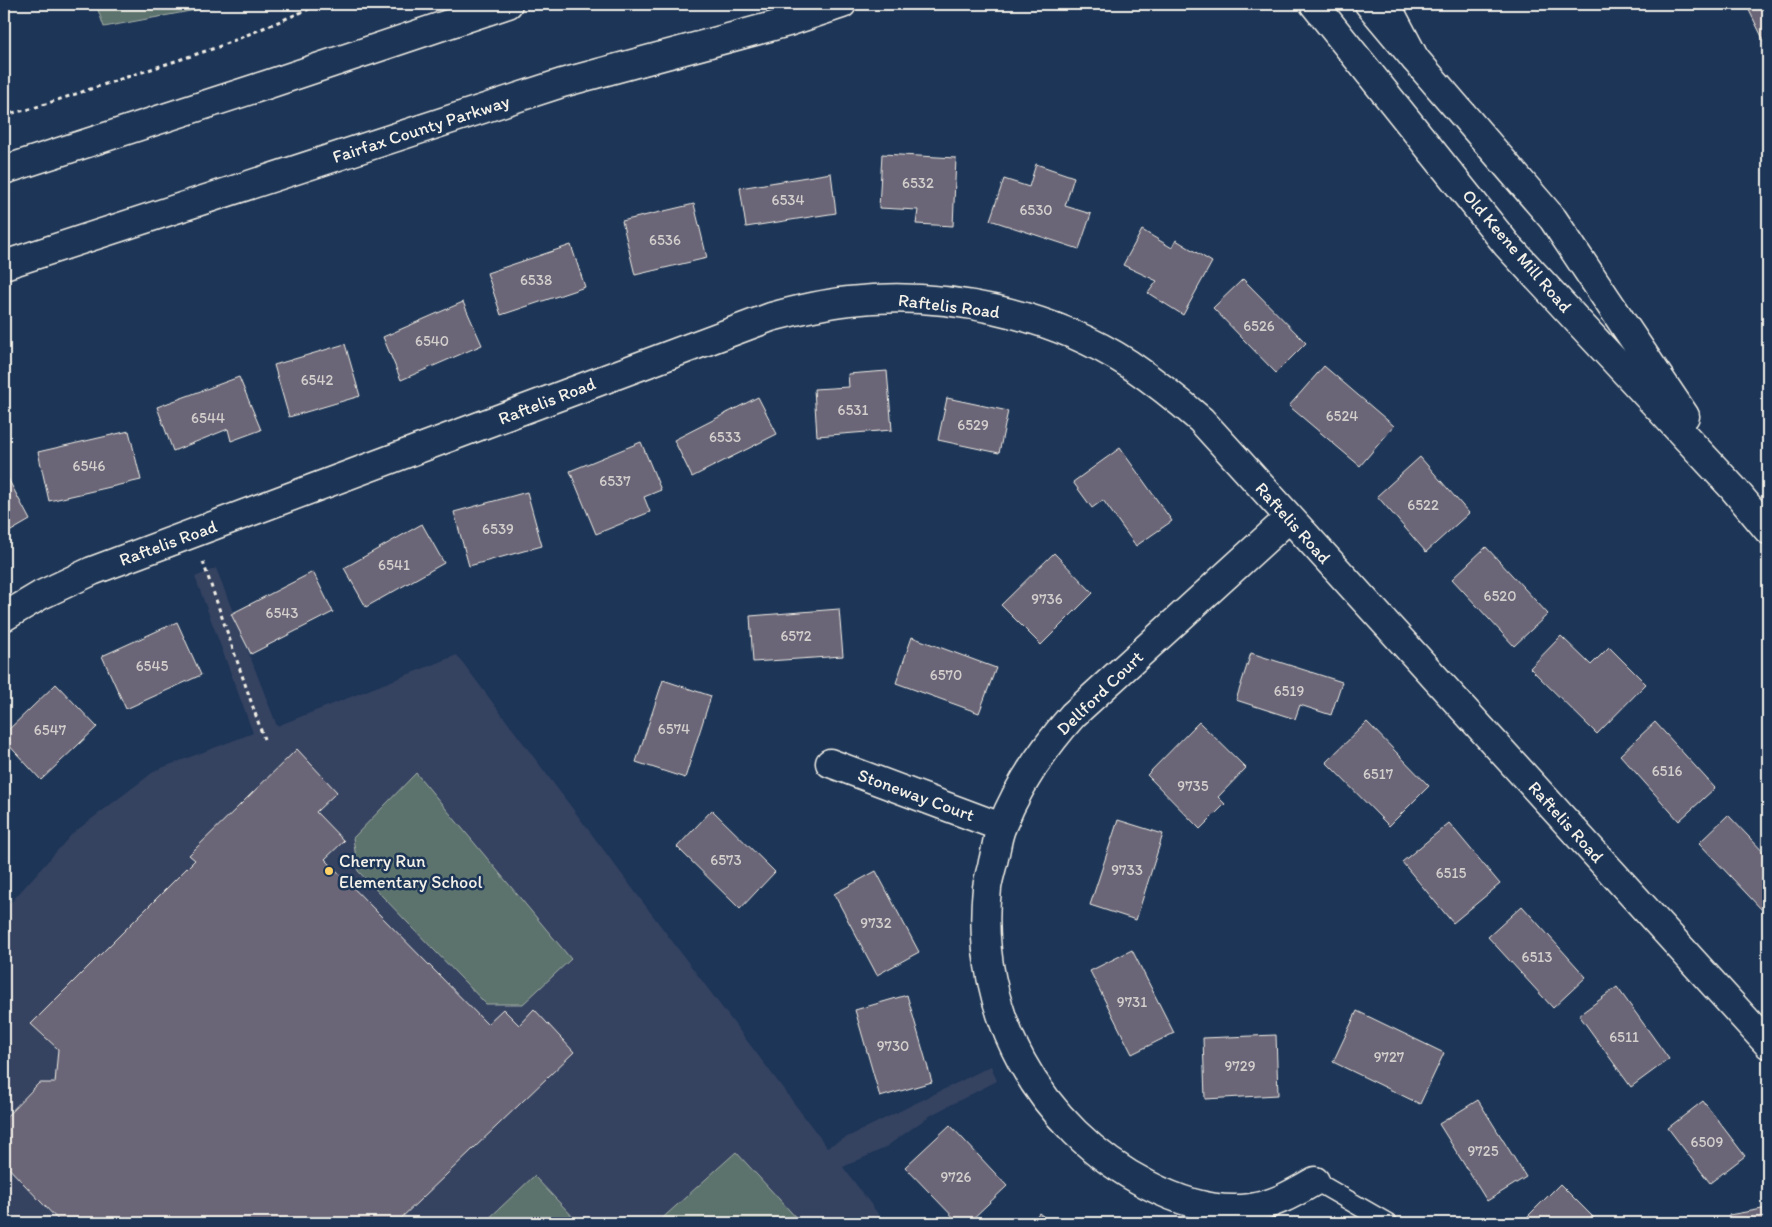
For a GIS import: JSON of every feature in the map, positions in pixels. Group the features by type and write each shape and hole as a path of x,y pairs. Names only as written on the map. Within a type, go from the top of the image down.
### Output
{"main road":[{"path":"4,170 508,4"},
{"name":"Fairfax County Parkway","path":"4,265 562,83 788,22 842,4"},
{"name":"Old Keene Mill Road","path":"1314,4 1507,245 1733,488 1768,530"},
{"name":"Old Keene Mill Road","path":"1369,4 1553,219 1733,488"},
{"path":"1386,4 1415,60"},
{"name":"Raftelis Road","path":"4,617 41,595 92,571 771,317 810,307 850,301 891,299 932,300 983,307 1038,322 1081,339 1127,363 1166,390 1201,420 1768,1044"},
{"name":"Dellford Court","path":"1289,518 1073,715 1054,737 1026,778 1001,827 988,886 986,909 987,949 992,983 1003,1022 1019,1059 1036,1088 1061,1120 1094,1151 1127,1174 1168,1195 1200,1206 1228,1210 1250,1208 1280,1201 1315,1181"},
{"name":"Stoneway Court","path":"830,763 1001,827"}],"lane":[{"path":"1315,1181 1388,1223"}],"path":[{"path":"4,115 30,109 218,47 321,4"},
{"path":"193,533 264,739"}],"shaded area":[{"name":"Cherry Run Elementary School","path":"216,568 277,726 457,655 827,1147 991,1066 997,1081 931,1115 883,1149 843,1167 885,1223 4,1223 4,910 73,833 156,770 253,733 195,577"}],"green space":[{"path":"96,4 228,4 104,27"},
{"path":"416,773 571,959 523,1004 486,1004 358,871 353,838"},
{"path":"736,1152 801,1223 657,1223"},
{"path":"534,1176 579,1223 484,1223"}],"building":[{"path":"1746,4 1768,4 1768,49"},
{"path":"882,154 956,158 953,226 916,224 918,210 879,208"},
{"path":"1036,164 1074,177 1065,206 1091,214 1079,249 990,220 1004,179 1029,187"},
{"path":"831,173 836,213 746,227 740,188"},
{"path":"694,204 707,258 635,275 622,221"},
{"path":"1142,230 1172,248 1176,240 1212,262 1183,315 1148,293 1157,281 1123,265"},
{"path":"571,245 585,287 501,315 487,273"},
{"path":"1243,279 1306,343 1276,373 1213,308"},
{"path":"463,302 482,345 401,380 383,337"},
{"path":"345,344 360,396 289,417 274,365"},
{"path":"1324,366 1394,426 1360,466 1289,406"},
{"path":"887,371 892,430 817,436 814,389 849,387 848,374"},
{"path":"239,377 261,430 231,441 228,429 173,451 157,407"},
{"path":"758,397 777,434 692,477 674,440"},
{"path":"947,398 1008,411 999,453 938,440"},
{"path":"129,431 141,480 49,501 38,452"},
{"path":"641,442 661,490 644,497 650,512 596,534 570,471"},
{"path":"1120,448 1172,521 1136,546 1103,500 1092,508 1073,482"},
{"path":"1420,457 1469,513 1426,552 1377,496"},
{"path":"4,474 30,520 4,535"},
{"path":"527,492 542,546 469,566 454,512"},
{"path":"422,524 444,563 366,607 344,568"},
{"path":"1486,547 1548,614 1514,646 1452,579"},
{"path":"1054,553 1093,593 1041,645 1001,605"},
{"path":"313,572 333,612 251,654 231,614"},
{"path":"839,609 843,656 753,662 750,616"},
{"path":"177,622 201,675 126,709 102,656"},
{"path":"1561,636 1591,665 1609,647 1646,684 1597,734 1530,668"},
{"path":"912,637 996,668 979,713 896,683"},
{"path":"1251,653 1342,682 1331,715 1300,705 1295,719 1236,700"},
{"path":"663,680 711,696 685,778 636,762"},
{"path":"56,684 97,727 41,780 4,740 4,734"},
{"path":"1199,722 1246,768 1218,797 1225,804 1200,829 1147,775"},
{"path":"1367,722 1429,786 1389,826 1326,762"},
{"path":"1655,722 1715,788 1679,821 1620,755"},
{"path":"297,749 337,792 316,812 344,841 325,859 487,1024 503,1009 519,1025 534,1009 574,1052 396,1223 61,1223 4,1163 4,1119 39,1083 55,1083 58,1049 31,1024 195,860 189,855"},
{"path":"712,810 775,872 740,909 677,847"},
{"path":"1728,815 1768,857 1768,906 1763,911 1699,843"},
{"path":"1118,820 1163,834 1136,920 1090,905"},
{"path":"1449,823 1500,884 1453,923 1402,862"},
{"path":"876,871 919,952 877,975 834,894"},
{"path":"1522,906 1586,977 1553,1008 1488,937"},
{"path":"1132,950 1174,1033 1132,1054 1090,971"},
{"path":"1617,987 1669,1059 1631,1087 1579,1015"},
{"path":"907,995 932,1082 880,1097 855,1010"},
{"path":"1357,1011 1444,1053 1420,1104 1333,1062"},
{"path":"1276,1035 1278,1095 1205,1099 1203,1038"},
{"path":"1478,1100 1526,1177 1487,1201 1439,1124"},
{"path":"1703,1101 1745,1156 1710,1183 1668,1128"},
{"path":"950,1125 1007,1186 968,1223 959,1223 905,1167"},
{"path":"1560,1184 1599,1223 1529,1223 1525,1219"},
{"path":"1768,1208 1768,1223 1730,1223 1729,1215"},
{"path":"1039,1213 1052,1223 1031,1223"}],"place":[{"name":"Cherry Run Elementary School","path":"329,871"}]}
